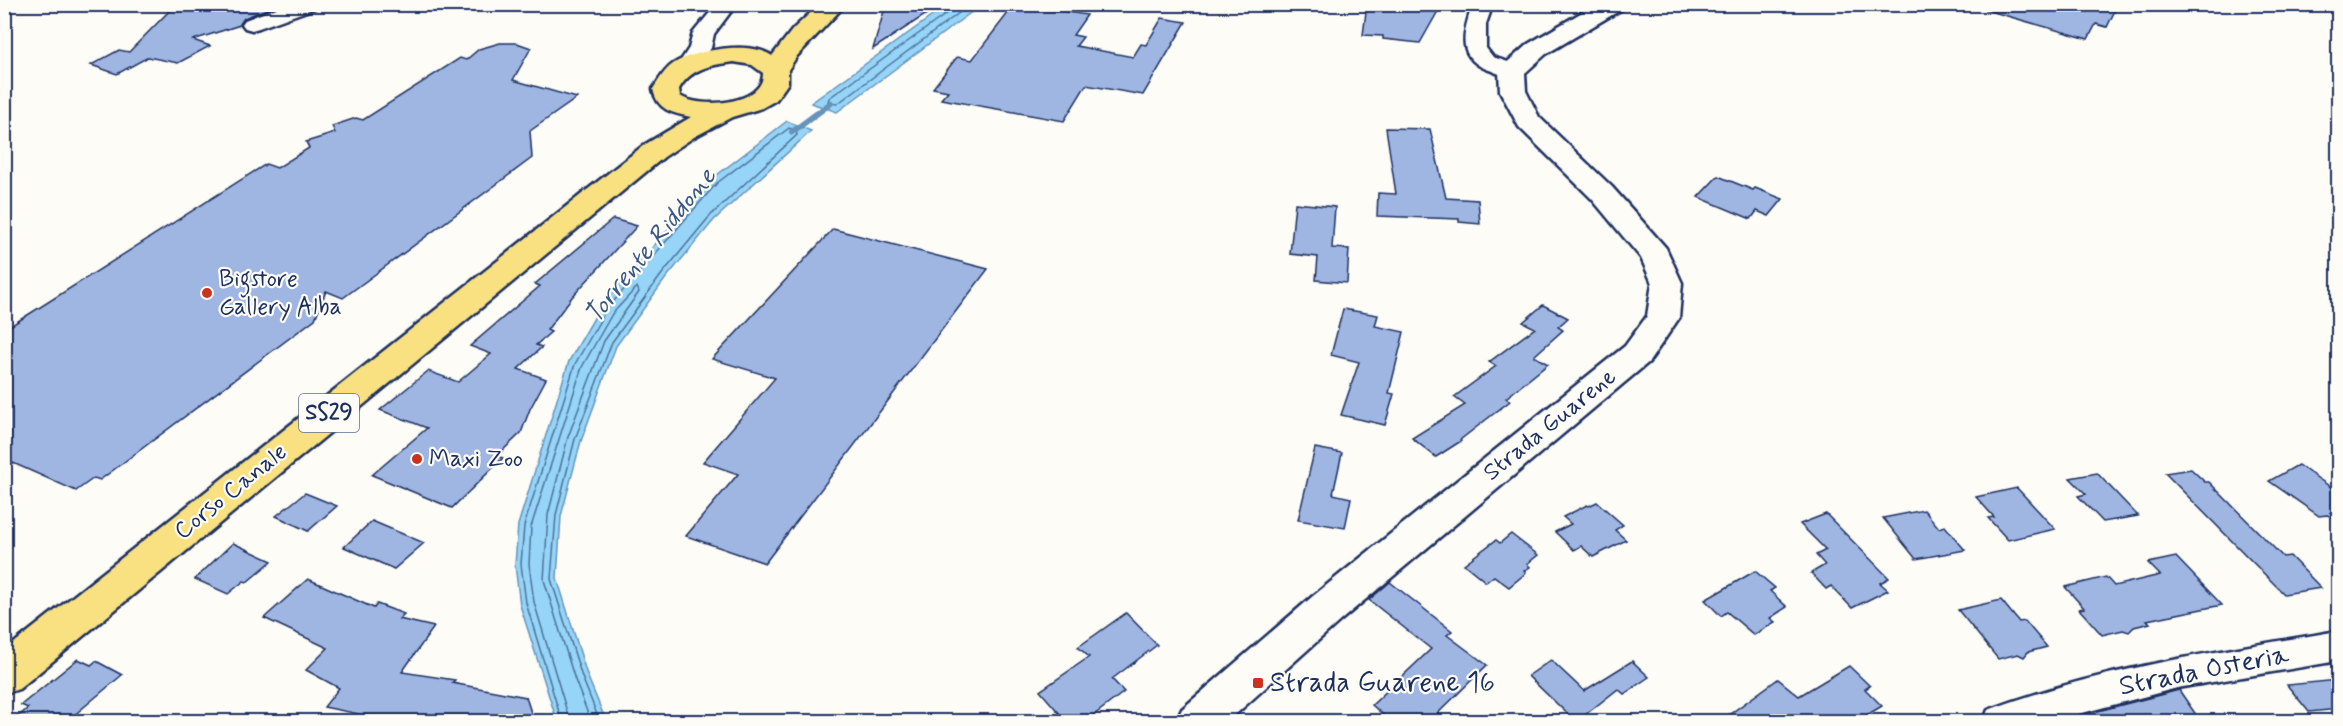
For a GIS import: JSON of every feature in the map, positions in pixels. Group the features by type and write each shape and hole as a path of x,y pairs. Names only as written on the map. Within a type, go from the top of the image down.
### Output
{"main road":[{"name":"Corso Canale","path":"4,676 654,152 684,131 722,112 752,103 764,96 776,80 775,69 788,48 804,30 835,4"},
{"path":"1512,71 1537,50 1614,4"},
{"name":"Corso Canale","path":"689,65 703,60 740,55 770,47 804,30"},
{"path":"740,55 759,58 775,69"},
{"path":"678,106 669,98 667,88 672,77 689,65"},
{"name":"Strada Guarene","path":"1197,722 1327,608 1637,354 1663,318 1667,284 1655,255 1602,193 1528,121 1514,91 1512,71"},
{"name":"Corso Canale","path":"654,152 678,119 678,106 705,112 722,112"}],"street":[{"path":"252,24 308,4"},
{"path":"689,65 700,48 704,33 722,10 721,4"},
{"path":"1483,4 1476,24 1475,49 1485,62 1512,71"},
{"path":"704,33 717,47 740,55"},
{"name":"Strada Osteria","path":"2001,722 2067,699 2177,673 2338,646"}],"water":[{"path":"949,4 981,5 837,112 811,103"},
{"path":"787,121 811,131 714,220 666,278 616,346 581,441 561,516 557,578 587,675 606,721 557,721 520,605 515,565 518,525 569,361 601,306 713,178"}],"building":[{"path":"184,4 279,4 244,18 240,25 193,40 210,46 178,63 148,57 117,74 91,65 119,50 129,52 174,6"},
{"path":"886,4 942,4 873,49"},
{"path":"1015,4 1087,15 1073,35 1083,37 1076,46 1133,57 1141,44 1146,45 1162,18 1186,22 1143,95 1086,85 1064,121 941,99 948,91 933,88 957,57 972,60"},
{"path":"1367,4 1442,4 1420,43 1363,35"},
{"path":"1987,4 2118,4 2107,27 2096,24 2088,39 1986,10"},
{"name":"Bigstore Gallery Alba","path":"500,43 517,43 531,48 513,80 577,98 530,131 532,158 343,298 326,291 315,319 100,480 94,478 76,491 4,459 4,330 266,164 277,168 309,148 306,142 335,133 332,126 356,118 363,120 460,58 466,60 479,49"},
{"path":"1386,128 1430,129 1446,198 1478,200 1480,224 1459,222 1459,219 1377,216 1378,193 1396,194"},
{"path":"1718,176 1783,199 1769,216 1757,211 1751,219 1698,197"},
{"path":"1295,203 1335,207 1332,248 1349,249 1347,283 1316,280 1318,257 1290,254"},
{"path":"613,219 637,226 572,297 547,330 551,332 536,345 542,347 518,369 546,379 530,409 521,433 497,456 503,458 452,508 372,475 427,428 380,410 428,371 458,382 491,354 470,346 540,286 535,284"},
{"path":"833,229 988,269 765,563 686,536 738,474 703,462 775,378 712,359"},
{"path":"1543,305 1568,318 1558,327 1563,330 1534,356 1548,364 1506,398 1510,401 1461,441 1436,457 1412,438 1465,405 1454,397 1496,366 1489,362 1535,328 1523,322"},
{"path":"1343,309 1378,315 1375,326 1404,332 1389,393 1394,394 1385,425 1341,415 1359,362 1331,355"},
{"path":"1315,448 1342,453 1333,494 1351,498 1345,528 1298,520"},
{"path":"2298,465 2338,492 2338,519 2327,515 2319,516 2269,481"},
{"path":"2191,469 2205,482 2209,482 2283,557 2290,556 2321,588 2284,594 2165,473"},
{"path":"2097,473 2138,516 2103,522 2078,496 2086,494 2070,478"},
{"path":"2017,488 2055,529 2008,540 1988,518 1994,517 1976,497"},
{"path":"305,493 337,506 308,531 276,516"},
{"path":"1597,502 1623,525 1615,530 1626,540 1593,557 1581,546 1574,550 1555,532 1571,524 1563,517"},
{"path":"1924,510 1939,528 1945,526 1965,550 1916,559 1883,518"},
{"path":"1826,514 1889,578 1880,583 1888,590 1852,608 1831,586 1826,589 1811,573 1825,565 1816,555 1826,550 1800,524"},
{"path":"372,521 424,543 394,569 344,547"},
{"path":"1511,534 1538,555 1527,564 1530,567 1524,571 1526,573 1509,587 1494,576 1486,582 1464,564 1496,540 1500,543"},
{"path":"233,543 272,561 247,582 244,581 228,594 195,579"},
{"path":"2176,557 2222,605 2147,620 2150,623 2134,627 2129,632 2123,630 2102,635 2079,609 2084,608 2065,587 2106,577 2114,586 2160,575 2148,563"},
{"path":"1755,571 1775,588 1770,591 1787,607 1770,618 1775,622 1754,635 1727,612 1721,616 1705,600"},
{"path":"308,579 374,608 377,604 404,614 399,619 434,627 402,672 455,680 452,683 526,697 534,722 398,722 324,707 339,688 306,670 328,648 264,618"},
{"path":"1390,582 1452,631 1447,635 1487,665 1429,722 1391,722 1372,705 1431,649 1369,600"},
{"path":"2001,600 2019,622 2025,621 2047,647 2028,652 2024,657 2018,654 1998,659 1958,610"},
{"path":"1126,613 1157,645 1112,679 1124,692 1085,722 1067,722 1040,691 1089,657 1078,647"},
{"path":"78,659 91,665 96,661 122,675 66,722 12,722 28,708 21,705"},
{"path":"1551,660 1584,691 1632,661 1649,677 1624,694 1618,689 1576,722 1528,676"},
{"path":"1849,666 1870,686 1865,689 1882,706 1855,722 1719,722 1778,679 1799,696"},
{"path":"2338,680 2338,709 2309,712 2287,685"},
{"path":"2179,690 2201,722 2067,722 2067,719"}],"waterway":[{"name":"Torrente Riddone","path":"792,132 831,103"}],"place":[{"name":"Bigstore Gallery Alba","path":"207,293"},
{"name":"Maxi Zoo","path":"417,459"},
{"name":"Strada Guarene 16","path":"1258,683"}]}
